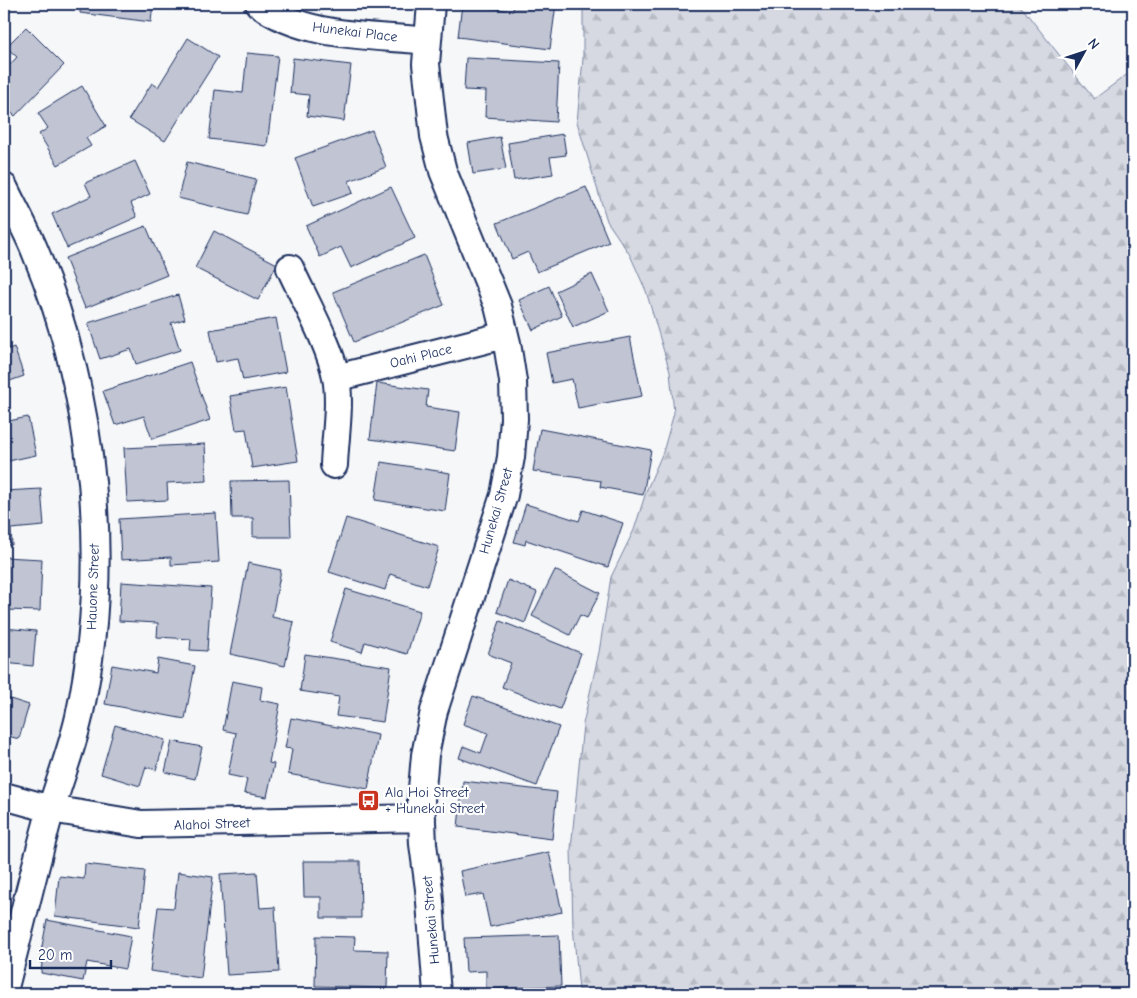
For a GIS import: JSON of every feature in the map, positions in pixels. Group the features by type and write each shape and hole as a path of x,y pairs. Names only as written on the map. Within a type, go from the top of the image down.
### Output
{"street":[{"name":"Hunekai Place","path":"259,4 281,17 311,28 427,41"},
{"name":"Hunekai Street","path":"431,4 427,41 428,100 441,162 491,288 505,335 513,380 514,419 511,457 504,495 434,711 425,755 422,818 423,844 429,889 437,994"},
{"name":"Hauone Street","path":"4,187 35,250 66,340 87,434 96,528 93,624 80,708 51,809 4,991"},
{"path":"290,268 328,351 336,378 338,392 334,465"},
{"name":"Oahi Place","path":"336,378 505,335"},
{"name":"Alahoi Street","path":"4,796 51,809 141,824 422,818"}],"green space":[{"path":"583,4 1019,4 1094,99 1133,70 1133,994 631,994 631,987 579,990 573,926 571,849 583,724 599,652 611,577 634,530 647,489 663,452 674,413 670,372 646,291 630,255 607,221 577,122 583,59"}],"building":[{"path":"81,4 153,4 151,22 80,13"},
{"path":"462,4 513,11 514,4 556,4 550,49 458,37"},
{"path":"26,27 64,65 15,116 4,106 4,71 17,57 6,47"},
{"path":"188,38 218,57 165,141 129,119 152,83 158,87"},
{"path":"247,53 278,56 267,146 209,139 215,90 243,93"},
{"path":"293,58 351,65 344,121 307,116 309,95 290,93"},
{"path":"466,58 559,63 556,122 485,117 486,91 464,90"},
{"path":"82,86 106,126 86,138 91,146 58,165 39,134 48,128 38,113"},
{"path":"372,130 386,167 349,181 353,193 313,207 295,158"},
{"path":"563,134 566,155 550,157 553,174 514,180 508,143"},
{"path":"500,137 506,169 473,174 468,143"},
{"path":"135,161 150,194 131,203 137,217 67,248 52,214 91,196 85,183"},
{"path":"187,162 256,179 247,215 178,198"},
{"path":"391,187 415,238 351,268 341,247 320,257 306,226"},
{"path":"586,187 609,242 537,272 528,252 512,259 497,223"},
{"path":"146,226 167,275 85,308 65,258"},
{"path":"214,231 277,264 258,300 195,268"},
{"path":"424,255 444,305 354,342 333,292"},
{"path":"592,274 609,311 573,327 556,291"},
{"path":"549,286 562,316 533,330 519,300"},
{"path":"178,295 185,319 171,323 180,350 136,364 131,349 100,359 88,323"},
{"path":"276,318 286,372 243,380 238,358 216,362 210,330"},
{"path":"630,337 642,396 578,408 572,379 552,383 546,353"},
{"path":"14,347 24,376 4,383 4,351"},
{"path":"190,362 210,420 152,439 144,416 115,425 103,391"},
{"path":"377,383 428,390 426,407 460,412 455,451 370,439"},
{"path":"286,387 298,461 252,468 246,429 236,430 230,396"},
{"path":"28,417 36,455 4,462 4,422"},
{"path":"540,429 651,450 643,495 600,487 601,481 533,471"},
{"path":"205,444 207,481 167,483 168,500 127,502 124,448"},
{"path":"381,462 450,473 445,511 375,500"},
{"path":"289,480 291,537 253,537 253,518 232,518 231,481"},
{"path":"41,489 44,526 11,529 12,545 4,545 4,491"},
{"path":"526,504 579,521 583,510 623,523 608,567 526,540 525,545 514,542"},
{"path":"216,513 219,562 171,565 171,557 121,560 119,519"},
{"path":"346,518 439,547 427,586 390,574 385,590 329,572"},
{"path":"4,557 42,559 40,611 4,610"},
{"path":"248,563 281,570 272,617 294,622 285,666 230,654"},
{"path":"555,570 600,593 587,618 580,615 570,635 532,616"},
{"path":"508,580 537,592 525,623 497,612"},
{"path":"121,582 211,588 207,651 190,650 191,639 157,637 158,623 119,621"},
{"path":"346,589 420,611 407,654 365,642 362,652 330,642"},
{"path":"500,621 581,653 560,709 502,687 511,663 488,654"},
{"path":"4,628 36,631 33,666 4,663"},
{"path":"305,654 391,667 383,722 336,716 339,697 300,691"},
{"path":"158,659 195,666 185,719 105,704 112,665 156,673"},
{"path":"232,681 262,687 260,700 280,704 269,763 274,764 267,797 244,793 247,779 228,775 236,733 223,730"},
{"path":"473,696 559,727 537,786 459,758 463,746 481,753 488,733 463,724"},
{"path":"4,697 29,705 19,739 4,735"},
{"path":"291,718 378,735 368,789 288,774 292,749 285,748"},
{"path":"115,725 165,740 156,770 146,767 140,786 101,774"},
{"path":"172,741 202,747 195,779 165,772"},
{"path":"463,781 557,792 552,839 458,827"},
{"path":"549,852 562,912 490,927 483,894 465,897 460,871"},
{"path":"303,861 360,861 361,918 321,918 321,897 304,897"},
{"path":"85,864 145,871 139,927 55,916 59,876 84,879"},
{"path":"178,872 213,877 201,978 150,971 158,907 174,908"},
{"path":"257,872 260,908 275,907 279,972 227,975 220,874"},
{"path":"47,920 131,936 125,969 87,962 83,981 41,973 42,963 39,962"},
{"path":"559,935 561,986 486,989 486,971 466,972 464,938"},
{"path":"316,936 355,937 354,950 388,951 387,988 315,986"}],"place":[{"name":"Ala Hoi Street + Hunekai Street","path":"369,800"}]}
